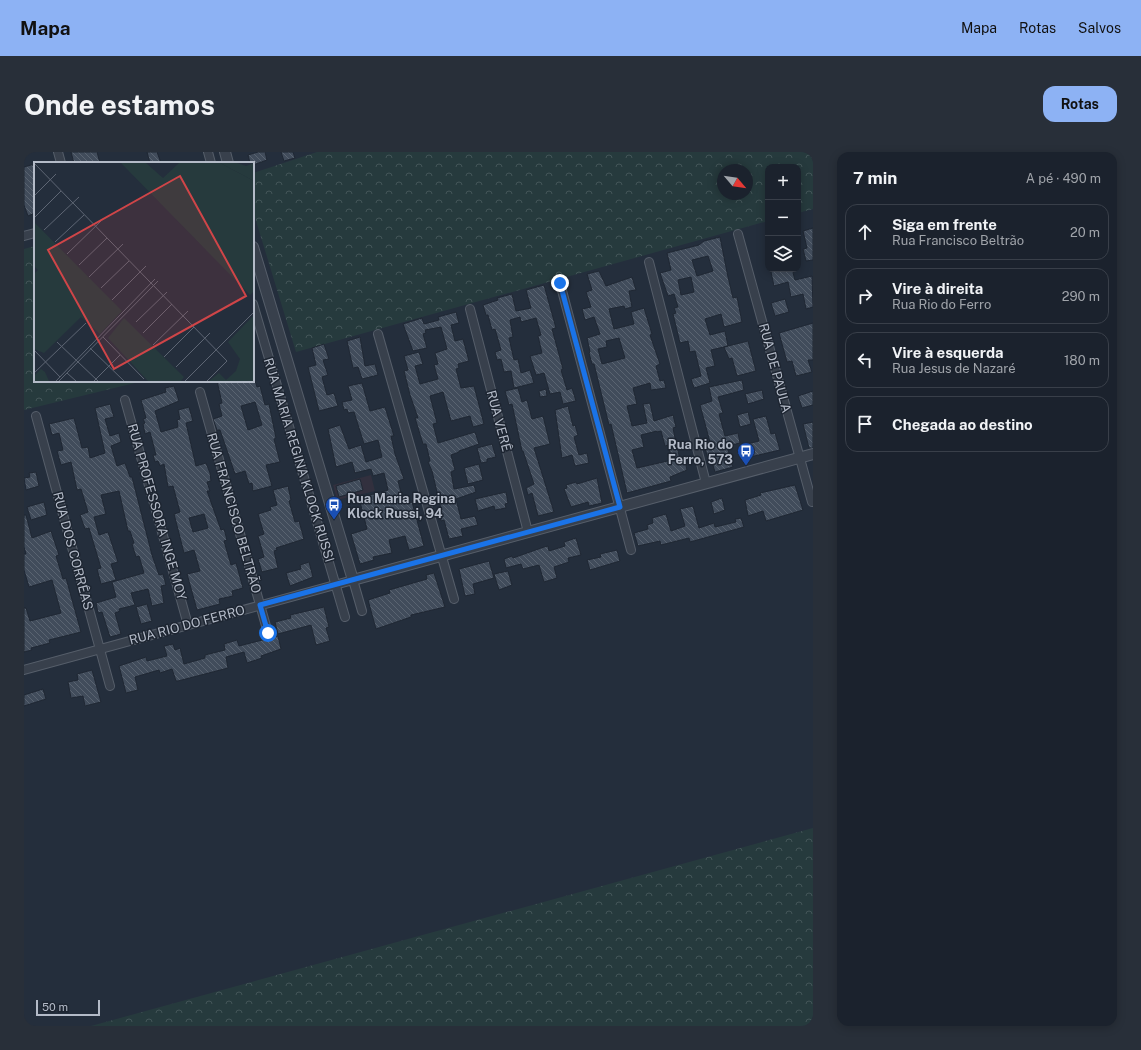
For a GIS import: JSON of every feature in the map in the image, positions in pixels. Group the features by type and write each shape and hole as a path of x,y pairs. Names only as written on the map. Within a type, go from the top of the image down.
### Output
{"street":[{"path":"58,152 61,162"},
{"path":"208,152 211,162"},
{"path":"224,152 228,162"},
{"path":"24,236 34,233"},
{"name":"RUA DE PAULA","path":"738,234 812,502"},
{"name":"RUA MARIA REGINA KLOCK RUSSI","path":"254,250 362,612"},
{"path":"648,262 706,483"},
{"path":"560,283 632,550"},
{"name":"RUA MARIA REGINA KLOCK RUSSI","path":"254,307 345,616"},
{"name":"RUA VERÊ","path":"470,309 528,532"},
{"path":"378,334 454,599"},
{"name":"RUA FRANCISCO BELTRÃO","path":"200,392 268,633"},
{"name":"RUA PROFESSORA INGE MOY","path":"125,400 188,625"},
{"name":"RUA DOS CORRÊAS","path":"36,416 110,686"},
{"name":"RUA RIO DO FERRO","path":"24,670 813,454"}],"shaded area":[{"path":"371,475 375,491 337,500 333,485"}],"green space":[{"path":"317,152 813,152 813,209 801,212 801,164 765,164 765,222 296,352 254,214 254,173"},
{"path":"34,246 34,382 139,382 24,410 24,249"},
{"path":"813,828 813,1026 91,1026"}],"building":[{"path":"71,152 97,152 100,162 74,162"},
{"path":"147,152 157,152 161,162 150,162"},
{"path":"258,152 265,152 267,160 254,165 254,162 250,162 248,155"},
{"path":"281,152 293,152 295,158 284,161"},
{"path":"34,165 34,213 28,216 24,205 24,167"},
{"path":"813,228 813,260 806,261 803,249 807,248 803,231"},
{"path":"720,237 733,298 737,297 742,322 724,327 721,314 705,319 710,335 725,331 728,346 711,350 715,366 706,368 710,383 694,388 691,379 701,376 695,351 690,352 688,341 680,343 673,314 676,313 674,308 678,307 674,294 668,296 660,273 671,270 667,253 699,245 704,241","holes":["708,256 713,271 697,276 692,260","691,277 694,292 681,295 678,280"]},
{"path":"599,271 606,286 632,277 636,290 629,291 632,307 625,309 624,306 609,309 614,329 634,324 631,312 644,308 652,334 650,335 660,364 656,366 660,381 664,380 666,388 651,390 650,383 633,388 637,404 627,406 632,426 647,423 643,404 650,403 654,421 673,415 676,427 673,428 681,463 685,461 687,470 670,477 671,481 627,493 611,424 609,425 594,364 592,364 589,353 587,338 600,334 594,317 585,320 582,309 591,307 586,292 592,290 587,274","holes":["619,338 625,358 602,364 598,349 607,347 606,341","661,431 665,446 668,445 672,460 637,468 632,450 644,447 641,435"]},
{"path":"771,272 793,272 795,280 812,276 813,307 806,309 803,294 791,297 788,282 774,286"},
{"path":"544,285 556,328 552,329 563,369 561,370 567,390 572,388 576,401 563,404 560,392 550,394 544,373 536,375 530,356 542,353 538,336 541,335 536,318 521,322 520,317 510,320 513,337 509,338 514,360 518,359 521,373 530,370 534,383 514,388 511,371 504,372 501,359 497,360 495,352 501,350 495,329 492,330 488,315 486,315 483,305 498,300 497,298 512,294 516,311 531,308 526,290"},
{"path":"785,299 789,312 775,316 771,303"},
{"path":"456,312 459,323 451,325 455,341 463,339 469,361 458,364 459,368 456,369 461,388 474,386 484,424 473,427 470,416 451,421 443,392 430,396 437,423 433,424 438,443 475,432 479,444 451,455 455,470 451,472 454,489 474,485 476,492 456,499 461,519 475,516 478,525 461,529 463,536 449,539 444,520 441,521 438,510 441,509 432,471 428,462 430,461 426,444 423,444 415,418 418,418 404,371 408,370 404,356 419,352 423,364 415,366 420,384 438,379 434,365 438,364 435,353 447,349 441,327 425,330 426,333 423,334 427,348 413,351 403,324 422,318 424,324 439,320 438,317"},
{"path":"813,323 813,360 808,360 812,372 796,376 792,361 787,362 779,333"},
{"path":"360,337 365,366 375,364 378,375 362,379 358,367 353,368 347,341"},
{"path":"748,341 756,371 737,376 732,358 729,359 724,347"},
{"path":"324,344 329,359 323,360 328,375 322,377 327,395 334,393 338,406 319,411 308,367 316,365 312,348"},
{"path":"742,380 744,390 718,397 723,413 719,414 725,436 738,433 740,443 727,446 733,467 715,472 712,462 709,463 705,448 711,446 700,405 712,401 709,387"},
{"path":"255,381 257,387 260,386 265,405 269,404 276,438 274,439 280,462 266,465 272,486 253,491 252,483 249,484 245,471 235,474 220,430 217,430 213,419 222,416 219,404 222,403 217,382","holes":["255,402 262,425 248,430 241,406"]},
{"path":"362,383 370,411 385,407 394,436 391,436 395,454 404,479 398,481 404,504 412,502 424,546 409,550 405,536 389,540 392,553 373,557 374,560 360,564 351,534 367,529 359,498 388,490 384,473 373,476 371,469 355,473 352,462 336,467 328,429 340,425 349,449 361,445 366,462 382,457 378,440 364,444 354,412 348,413 347,409 344,410 342,402 352,400 348,386"},
{"path":"174,386 179,401 155,411 161,432 178,427 177,420 180,419 178,410 189,407 193,421 186,423 196,466 206,463 210,473 211,481 207,482 210,491 207,491 221,530 224,529 227,540 224,541 231,565 236,563 243,588 232,591 233,596 219,599 220,604 197,610 187,574 200,571 194,550 184,553 174,514 180,512 173,486 168,487 164,464 160,466 158,461 155,462 153,455 156,455 150,432 145,434 143,424 145,423 143,419 146,418 141,400 166,392 165,388","holes":["204,514 208,528 193,532 189,518"]},
{"path":"518,388 522,402 527,400 532,419 543,416 550,444 534,448 554,512 538,516 532,493 528,495 526,488 534,484 522,451 512,404 509,405 505,391"},
{"path":"546,389 547,396 540,397 539,391"},
{"path":"762,390 764,399 748,404 745,394"},
{"path":"813,391 813,405 802,408 798,396"},
{"path":"110,404 114,417 105,419 110,436 119,433 121,442 111,446 117,466 125,463 130,477 132,477 152,555 159,575 163,574 166,585 161,586 164,603 152,606 148,589 131,593 135,605 119,609 120,611 115,613 121,634 110,637 102,612 98,613 96,603 116,597 112,582 144,573 139,556 136,557 130,531 128,531 119,491 101,495 106,514 94,517 99,535 108,532 118,562 111,564 116,580 101,584 97,569 101,568 89,528 85,529 80,515 88,512 81,489 77,490 71,462 61,465 57,451 63,450 59,433 52,435 49,424 74,418 82,448 88,447 90,458 105,453 95,408"},
{"path":"568,406 573,426 575,425 578,435 574,437 579,455 587,453 589,463 575,466 572,455 562,458 555,410"},
{"path":"748,412 751,424 740,427 737,415"},
{"path":"766,416 771,434 775,433 780,450 750,457 747,444 759,441 753,419"},
{"path":"813,422 813,448 809,448 803,424"},
{"path":"492,444 496,457 487,459 487,462 481,463 477,448"},
{"path":"479,464 483,480 468,484 464,468"},
{"path":"36,472 39,486 26,490 24,478 30,477 29,473"},
{"path":"597,478 602,503 589,506 588,502 571,507 564,489 567,488 566,485 576,482 577,484"},
{"path":"360,479 363,490 339,497 336,486"},
{"path":"795,485 803,510 766,521 763,511 748,516 745,500 761,495 760,493"},
{"path":"288,486 291,500 289,501 295,522 299,521 304,539 276,548 277,550 274,551 278,568 262,572 258,559 264,557 258,536 264,534 258,514 271,510 270,507 277,505 273,490"},
{"path":"506,492 508,503 505,504 506,508 495,510 494,506 478,511 475,499"},
{"path":"722,498 725,510 714,514 711,502"},
{"path":"44,502 47,515 31,520 27,507"},
{"path":"693,506 699,528 714,523 715,527 736,522 735,519 741,518 744,527 690,542 689,538 661,545 660,541 638,546 634,533 648,529 647,525 653,523 652,518 666,514 671,531 685,526 680,509"},
{"path":"24,515 26,515 32,538 51,531 59,555 56,556 63,579 66,578 81,632 49,640 50,643 31,648 32,650 24,652 24,608 26,608 30,621 61,613 52,580 29,587 24,570 24,554 26,554 24,547"},
{"path":"576,538 581,555 568,558 569,562 554,567 557,578 544,582 539,565 523,569 521,564 506,568 504,559 512,556 513,558 548,546 549,551 565,546 564,542"},
{"path":"617,550 620,561 590,570 587,560 601,557 600,554"},
{"path":"489,561 494,578 473,584 475,594 465,596 459,569"},
{"path":"309,562 313,577 290,586 286,573 301,569 300,565"},
{"path":"508,571 512,585 499,590 494,574"},
{"path":"434,573 445,607 411,615 411,617 376,629 368,600 390,593 389,590 427,579 426,575"},
{"path":"147,604 152,621 141,624 136,607"},
{"path":"324,607 329,627 326,628 330,641 316,645 311,625 278,634 275,622 291,618 290,615"},
{"path":"278,636 281,649 261,656 262,658 247,663 244,652 226,657 228,668 178,681 176,681 172,669 160,673 159,670 135,677 138,690 126,693 119,666 146,657 147,661 167,656 164,646 173,644 175,650 180,648 184,664 205,658 205,655 225,650 224,644 237,640 239,646"},
{"path":"92,670 101,702 85,706 83,696 71,698 68,682 78,680 77,674"},
{"path":"43,689 46,699 24,706 24,695"}],"place":[{"name":"Rua Rio do Ferro, 573","path":"746,466"},
{"name":"Rua Maria Regina Klock Russi, 94","path":"334,520"}],"route":[{"path":"268,633 260,605 620,507 560,283"}]}
